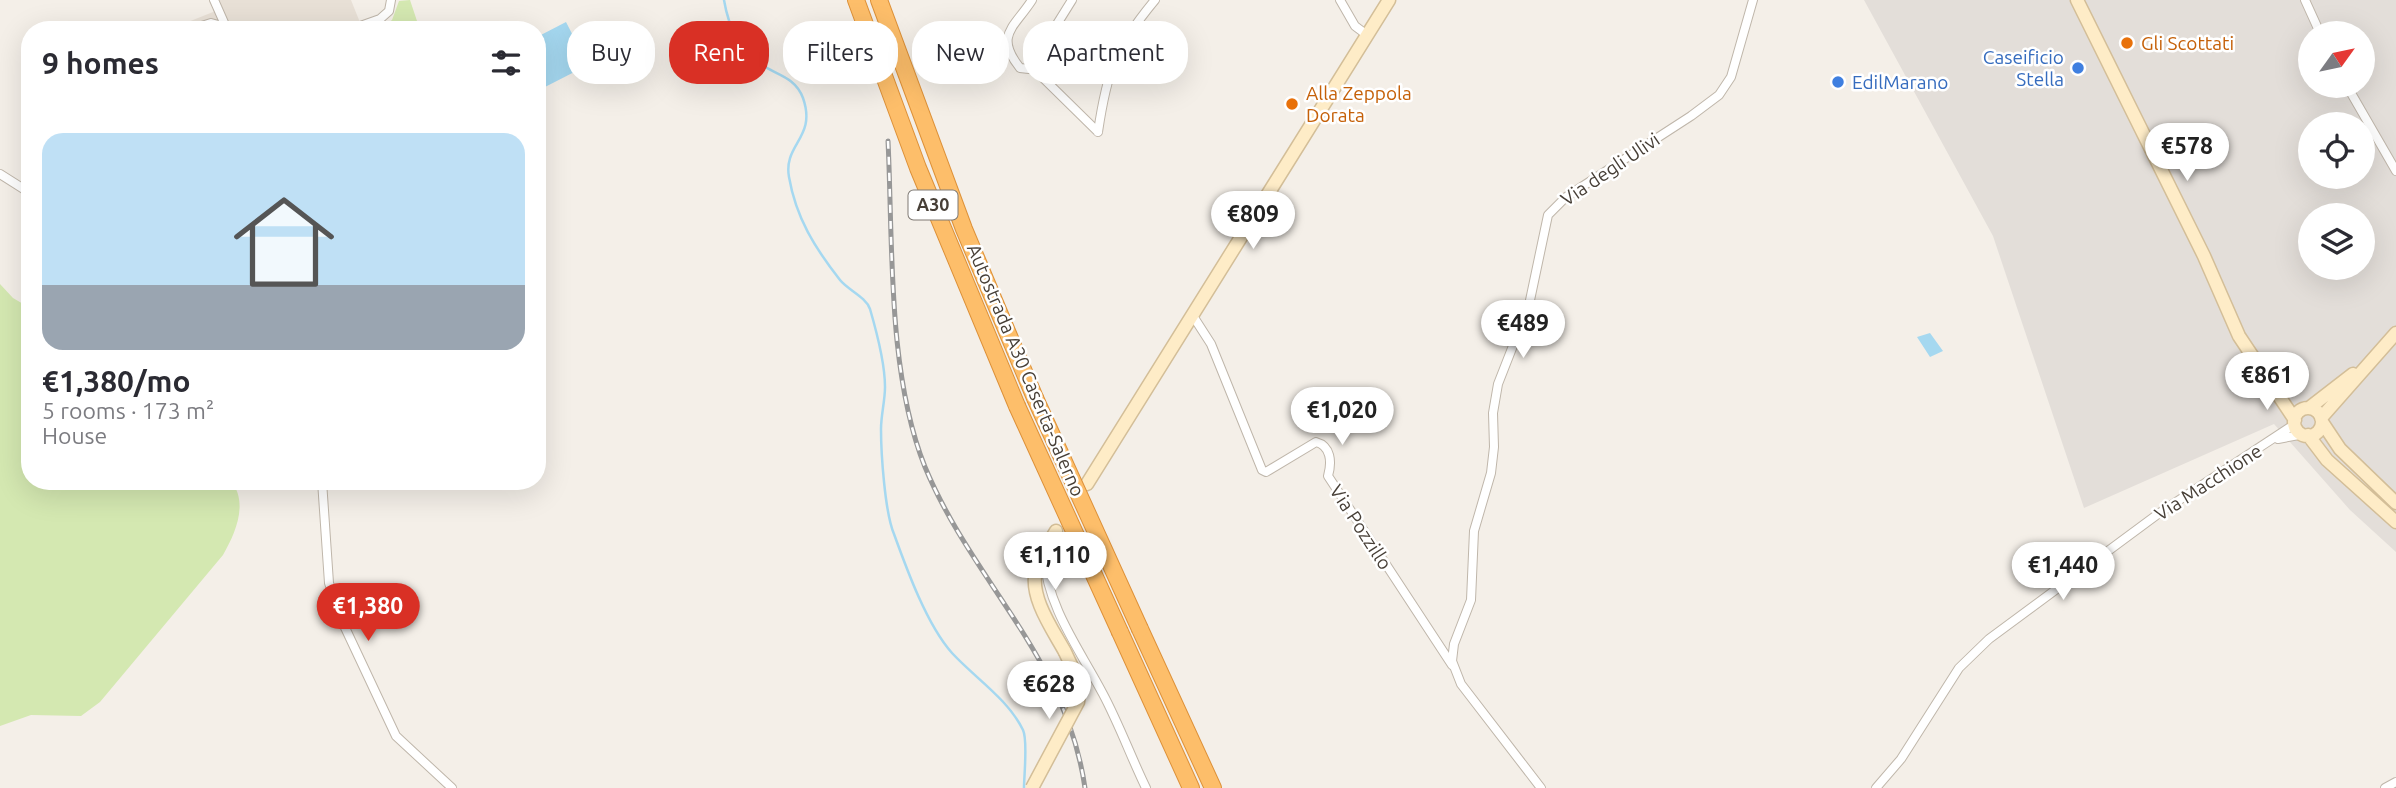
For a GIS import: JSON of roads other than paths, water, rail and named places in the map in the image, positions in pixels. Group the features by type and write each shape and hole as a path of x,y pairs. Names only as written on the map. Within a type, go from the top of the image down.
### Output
{"highway":[{"name":"Autostrada A30 Caserta-Salerno","path":"856,0 918,168 1017,406 1191,788"},
{"name":"Autostrada A30 Caserta-Salerno","path":"879,0 964,229 1035,398 1213,788"}],"street":[{"path":"214,0 223,21"},
{"path":"374,21 389,11 391,0"},
{"path":"1032,0 1011,26 1006,40 1009,55 1020,68 1029,69 1072,0"},
{"path":"1137,21 1154,0"},
{"path":"1340,0 1355,26 1367,35"},
{"path":"1087,484 1389,0"},
{"name":"Via degli Ulivi","path":"1454,668 1454,644 1471,600 1475,530 1491,473 1494,447 1493,413 1498,384 1529,305 1548,215 1566,197 1719,95 1731,77 1753,0"},
{"path":"2077,0 2204,256 2239,336 2267,383 2327,460 2396,522"},
{"path":"2305,0 2315,21"},
{"path":"1049,84 1098,132 1107,84"},
{"path":"2354,98 2396,172"},
{"path":"0,174 21,187"},
{"name":"Via Pozzillo","path":"1193,316 1211,344 1262,470 1266,472 1281,465 1316,442 1325,447 1331,456 1328,476 1454,668"},
{"path":"2306,435 2316,433 2322,420 2396,333"},
{"path":"2295,422 2306,408 2375,356"},
{"path":"2267,383 2288,400 2317,411 2340,449 2396,503"},
{"name":"Via Macchione","path":"1876,788 1908,748 1959,668 1989,639 2158,514 2275,439 2295,422"},
{"name":"Via Macchione","path":"2275,439 2306,435"},
{"path":"324,490 329,583 341,620 396,736 452,788"},
{"path":"1032,788 1078,702 1080,684 1045,614 1035,581 1036,570 1056,531"},
{"path":"1044,553 1045,576 1057,607 1104,695 1146,788"},
{"path":"1454,668 1461,684 1541,788"},
{"path":"2385,788 2396,782"}],"water":[{"path":"566,22 567,76 546,86 546,32"},
{"path":"1930,333 1943,351 1930,357 1917,337"}],"waterway":[{"path":"724,0 731,27 745,50 759,63 790,80 803,98 806,123 788,166 792,192 802,219 822,256 840,280 865,301 870,309 885,377 881,440 884,483 891,524 918,596 934,628 952,653 1009,708 1023,730 1026,749 1024,788"}],"railway":[{"path":"888,141 894,307 904,390 913,430 925,467 945,509 1039,659 1059,698 1075,741 1085,788"}],"place":[{"name":"Gli Scottati","path":"2127,43"},
{"name":"Caseificio Stella","path":"2078,68"},
{"name":"EdilMarano","path":"1838,82"},
{"name":"Alla Zeppola Dorata","path":"1292,104"}]}
